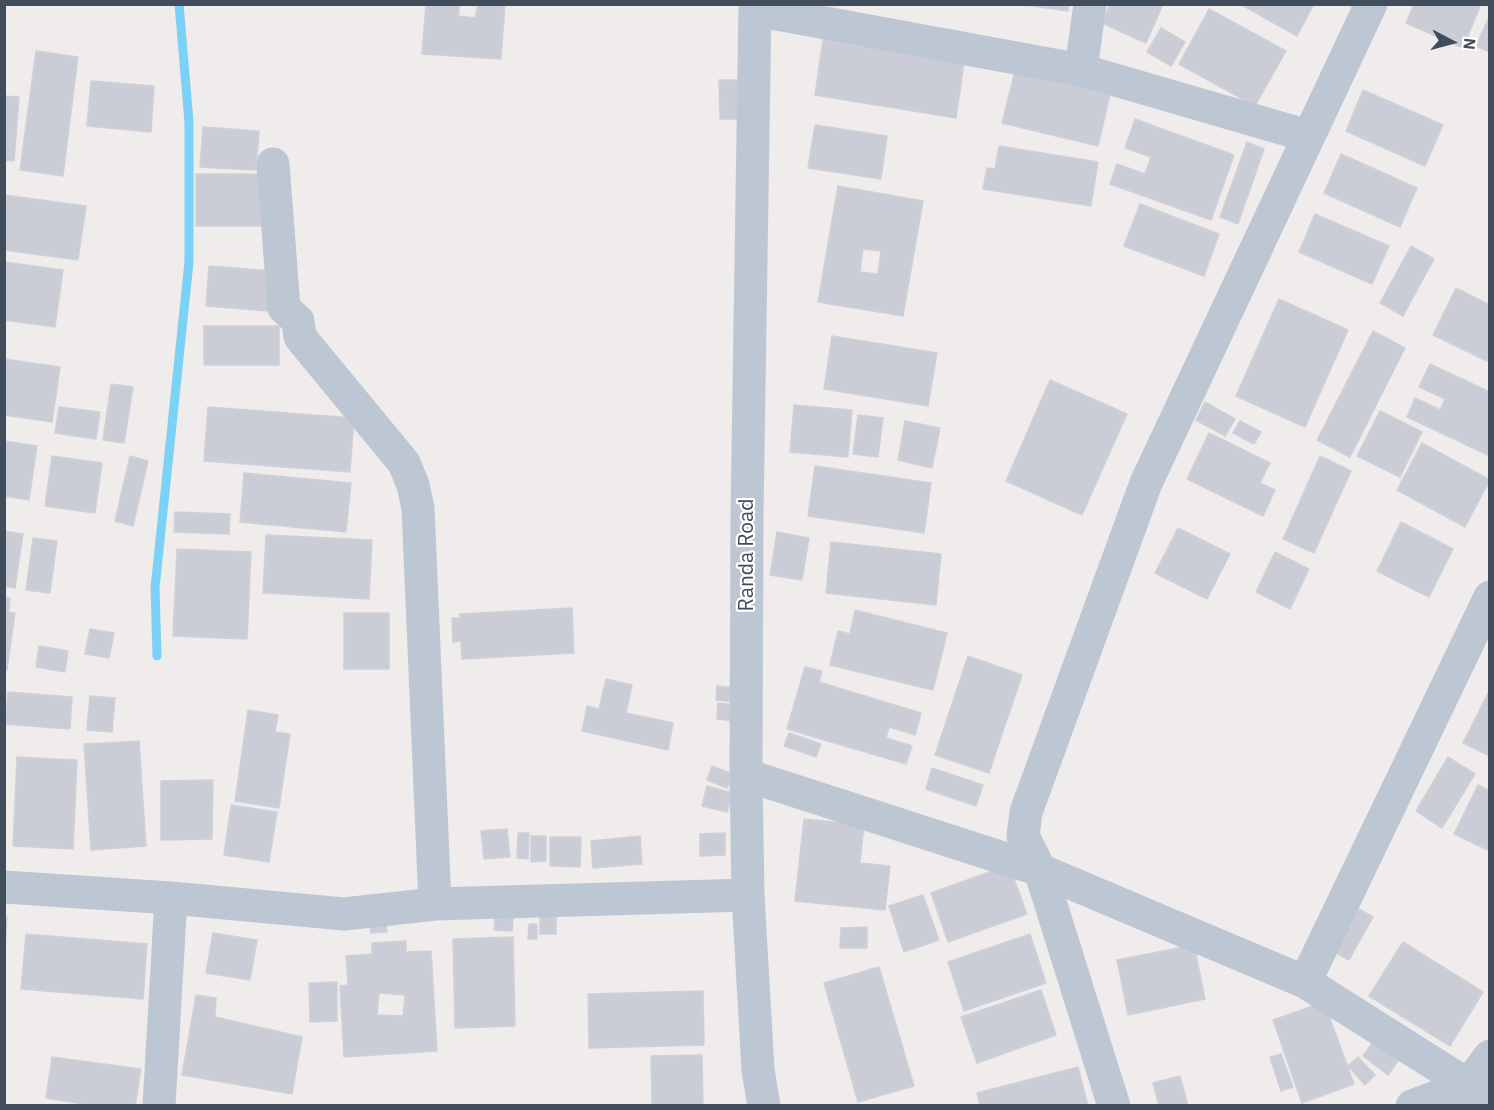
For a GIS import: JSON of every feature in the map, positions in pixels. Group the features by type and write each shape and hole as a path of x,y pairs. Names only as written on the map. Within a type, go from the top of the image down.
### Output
{"street":[{"path":"1081,70 1090,4"},
{"path":"1114,1106 1040,870 1023,836 1026,812 1146,483 1371,4"},
{"path":"755,8 1081,70 1308,136"},
{"name":"Randa Road","path":"755,8 747,517 746,775 748,895 758,1070 764,1106"},
{"path":"273,164 284,308 298,321 300,337 404,463 413,485 418,508 435,904"},
{"path":"1305,982 1490,597"},
{"path":"746,775 1040,870 1305,982 1478,1094"},
{"path":"4,886 344,914 435,904 748,895"},
{"path":"159,1106 171,898"},
{"path":"1478,1094 1490,1056"},
{"path":"1412,1106 1478,1094"}],"building":[{"path":"426,4 460,4 458,16 475,18 478,4 505,4 501,59 422,54"},
{"path":"1019,4 1069,4 1068,11"},
{"path":"1110,4 1163,4 1146,43 1102,23"},
{"path":"1240,4 1314,4 1297,36"},
{"path":"1414,4 1481,4 1463,48 1406,23"},
{"path":"1209,9 1286,51 1255,106 1179,64"},
{"path":"1490,15 1490,52 1476,46"},
{"path":"1161,28 1185,42 1171,66 1147,52"},
{"path":"823,40 964,63 956,118 815,95"},
{"path":"36,51 78,57 63,176 20,170"},
{"path":"1016,67 1111,90 1098,146 1002,123"},
{"path":"719,80 738,80 739,119 720,119"},
{"path":"91,81 154,86 151,132 87,126"},
{"path":"1363,90 1443,125 1425,166 1346,131"},
{"path":"4,96 19,97 14,161 4,160"},
{"path":"1135,119 1234,155 1211,220 1110,184 1117,164 1145,174 1151,157 1125,148"},
{"path":"815,125 887,136 881,179 808,168"},
{"path":"203,127 259,131 256,170 200,167"},
{"path":"1247,142 1264,149 1238,224 1220,217"},
{"path":"999,146 1098,162 1091,206 983,189 987,168 995,169"},
{"path":"1341,154 1417,188 1400,227 1324,193"},
{"path":"196,174 264,174 263,226 196,226"},
{"path":"838,186 923,201 903,316 818,302","holes":["863,249 881,251 878,274 860,272"]},
{"path":"4,195 86,206 78,260 4,250"},
{"path":"1140,204 1219,234 1204,276 1124,246"},
{"path":"1315,214 1389,246 1372,284 1299,252"},
{"path":"1411,246 1434,259 1403,316 1380,303"},
{"path":"4,262 63,270 55,327 4,320"},
{"path":"209,266 273,271 269,311 206,306"},
{"path":"1456,288 1490,305 1490,356 1487,361 1433,335"},
{"path":"1279,299 1348,330 1305,427 1236,396"},
{"path":"204,326 279,326 279,365 204,365"},
{"path":"1373,331 1405,348 1350,457 1317,440"},
{"path":"832,336 937,353 928,406 824,389"},
{"path":"4,359 60,367 52,422 4,415"},
{"path":"1430,364 1490,392 1490,456 1407,417 1415,398 1440,410 1445,399 1419,387"},
{"path":"1050,380 1127,414 1082,515 1006,481"},
{"path":"111,384 133,387 124,443 103,440"},
{"path":"1205,402 1235,419 1225,436 1196,420"},
{"path":"794,405 852,410 848,457 790,452"},
{"path":"59,407 100,412 96,439 55,433"},
{"path":"208,407 354,418 350,472 204,461"},
{"path":"1380,411 1422,432 1400,477 1357,456"},
{"path":"858,415 883,418 878,457 853,454"},
{"path":"905,421 940,428 932,468 898,460"},
{"path":"1240,421 1261,432 1254,444 1233,433"},
{"path":"1209,433 1270,463 1260,483 1275,490 1263,516 1187,479"},
{"path":"4,441 37,446 29,500 4,496"},
{"path":"1422,443 1490,480 1465,527 1397,490"},
{"path":"52,456 102,463 95,513 45,506"},
{"path":"130,456 148,461 133,526 115,521"},
{"path":"1320,456 1351,471 1314,553 1283,539"},
{"path":"815,466 931,483 924,533 808,516"},
{"path":"244,473 351,483 346,532 240,522"},
{"path":"175,512 230,514 229,534 174,532"},
{"path":"1401,522 1453,549 1429,597 1377,571"},
{"path":"1178,528 1230,554 1207,599 1155,573"},
{"path":"4,531 23,534 15,588 4,586"},
{"path":"777,532 809,538 802,580 770,575"},
{"path":"266,535 372,540 369,599 263,593"},
{"path":"33,538 57,541 50,593 26,590"},
{"path":"831,542 941,554 936,605 826,593"},
{"path":"177,549 251,552 247,639 173,636"},
{"path":"1275,552 1309,569 1290,609 1256,592"},
{"path":"4,597 10,598 9,612 4,612"},
{"path":"572,608 574,653 462,659 461,641 453,642 452,618 460,618 460,614"},
{"path":"855,610 947,633 933,690 830,665 838,631 850,634"},
{"path":"4,612 15,613 7,670 4,670"},
{"path":"344,613 389,613 389,669 344,669"},
{"path":"90,629 114,633 109,658 85,654"},
{"path":"39,646 68,651 65,672 36,667"},
{"path":"968,656 1022,675 989,773 935,755"},
{"path":"805,667 822,671 819,682 921,713 915,735 889,727 886,738 912,746 906,764 787,729"},
{"path":"606,679 632,685 626,713 673,723 668,750 582,731 587,706 599,709"},
{"path":"717,686 738,688 737,702 716,700"},
{"path":"8,692 72,697 70,729 5,724"},
{"path":"1488,693 1490,694 1490,756 1463,743"},
{"path":"90,696 115,698 112,732 87,730"},
{"path":"718,703 736,705 735,721 717,719"},
{"path":"248,710 278,715 275,732 290,734 279,808 235,801"},
{"path":"789,733 821,744 816,757 784,746"},
{"path":"139,741 146,846 91,850 84,744"},
{"path":"17,757 77,760 73,849 13,846"},
{"path":"1448,757 1475,774 1442,828 1416,811"},
{"path":"712,766 733,774 727,788 707,780"},
{"path":"932,768 983,785 976,806 926,789"},
{"path":"213,780 212,839 161,840 161,781"},
{"path":"1478,785 1490,791 1490,851 1454,834"},
{"path":"707,786 732,793 727,812 702,806"},
{"path":"231,805 277,812 269,862 224,855"},
{"path":"804,819 864,825 860,863 890,866 885,910 795,901"},
{"path":"507,829 510,857 484,859 481,831"},
{"path":"518,833 529,833 528,859 517,858"},
{"path":"725,833 725,855 700,856 700,834"},
{"path":"531,836 546,836 546,861 531,862"},
{"path":"640,836 642,864 593,868 591,841"},
{"path":"550,837 581,837 580,867 550,866"},
{"path":"1009,865 1027,914 948,942 931,893"},
{"path":"923,895 939,940 904,952 889,906"},
{"path":"1355,907 1373,917 1349,960 1331,950"},
{"path":"496,908 514,909 512,931 494,930"},
{"path":"540,912 556,913 556,934 540,934"},
{"path":"4,917 7,917 4,969"},
{"path":"386,918 387,932 371,933 370,919"},
{"path":"529,924 537,924 537,939 528,939"},
{"path":"867,927 867,948 840,948 841,928"},
{"path":"213,933 257,940 250,980 206,973"},
{"path":"26,934 147,944 143,999 21,989"},
{"path":"1030,934 1046,983 964,1011 948,962"},
{"path":"513,937 515,1026 455,1028 453,939"},
{"path":"406,941 406,952 431,951 437,1051 344,1057 340,986 348,985 346,956 372,954 372,943","holes":["379,993 405,995 403,1016 377,1015"]},
{"path":"1403,942 1483,992 1450,1046 1369,996"},
{"path":"1194,945 1205,999 1128,1015 1117,960"},
{"path":"879,967 914,1086 858,1102 824,983"},
{"path":"337,982 337,1021 310,1022 309,983"},
{"path":"1041,990 1056,1035 977,1063 961,1017"},
{"path":"703,991 704,1045 589,1048 588,994"},
{"path":"196,995 216,998 215,1017 302,1037 292,1094 182,1075"},
{"path":"1324,1002 1354,1084 1302,1103 1273,1020"},
{"path":"1378,1035 1403,1054 1388,1075 1363,1056"},
{"path":"1281,1054 1293,1087 1281,1091 1270,1057"},
{"path":"702,1055 703,1106 652,1106 651,1056"},
{"path":"52,1057 141,1069 135,1106 95,1106 46,1098"},
{"path":"1358,1057 1375,1075 1365,1085 1348,1066"},
{"path":"1078,1067 1088,1106 980,1106 977,1093"},
{"path":"1180,1076 1188,1106 1159,1106 1153,1083"}],"waterway":[{"path":"157,656 155,588 189,262 189,122 179,4"}]}
